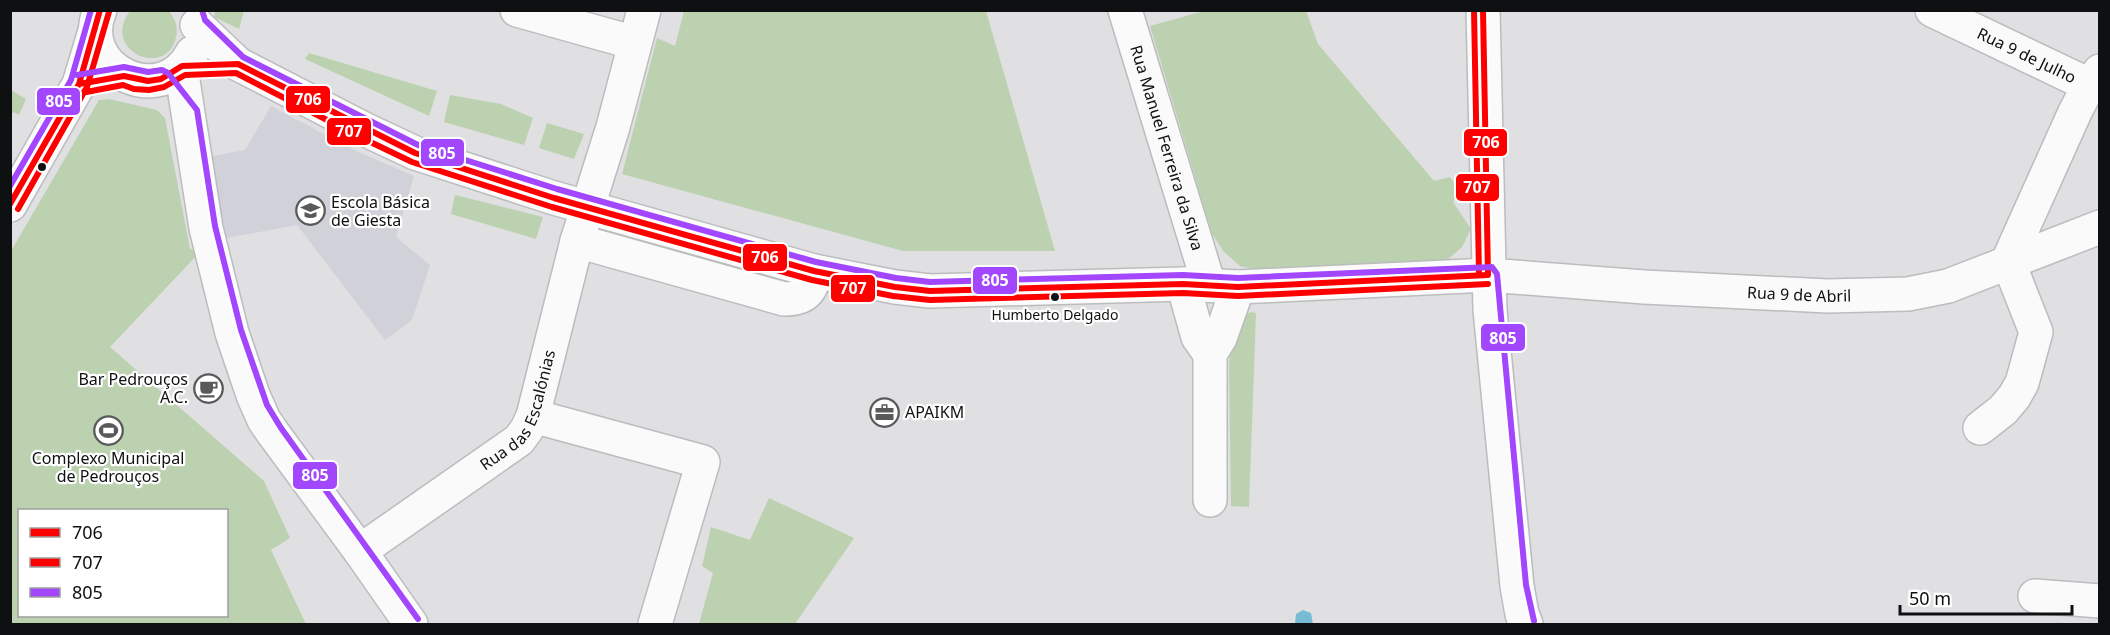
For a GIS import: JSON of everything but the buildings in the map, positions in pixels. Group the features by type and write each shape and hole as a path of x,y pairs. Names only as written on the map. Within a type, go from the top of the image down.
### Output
{"street":[{"path":"518,10 635,43"},
{"name":"Rua das Escalónias","path":"360,551 519,440 527,429 533,416 577,241 613,127 644,10"},
{"name":"Rua Manuel Ferreira da Silva","path":"1125,10 1210,285 1220,338 1210,354 1210,500"},
{"path":"1483,10 1488,275 1517,586 1526,624"},
{"name":"Rua 9 de Julho","path":"1932,10 2094,78"},
{"path":"195,18 238,64"},
{"path":"175,71 190,57 195,45 195,18"},
{"path":"98,21 99,48 105,60 124,76 136,80 148,81 175,71 238,64"},
{"path":"10,205 79,84 98,21"},
{"name":"Rua 9 de Abril","path":"238,64 415,153 587,207 814,271 895,287 930,291 1286,283 1488,275 1644,287 1828,296 1908,294 1948,286 2100,227"},
{"path":"175,71 188,112 206,228 232,333 253,395 264,420 411,624"},
{"path":"79,84 124,76"},
{"path":"1980,428 2003,410 2014,397 2028,366 2036,332 2008,261 2075,112 2094,78"},
{"path":"577,241 784,299 795,299 805,294 813,284 814,271"},
{"name":"Rua Manuel Ferreira da Silva","path":"1210,285 1198,337 1210,354"},
{"path":"533,416 703,462 656,624"},
{"path":"2036,596 2100,601"}],"shaded area":[{"name":"Escola Básica de Giesta","path":"271,106 354,150 414,176 396,237 430,265 412,320 385,340 297,225 221,239 206,157 245,150"}],"green space":[{"path":"130,11 169,11 175,21 177,33 168,52 158,57 147,58 128,47 123,37 123,25"},
{"path":"215,11 244,11 239,29 214,17"},
{"path":"684,11 986,11 1055,251 903,251 622,174 657,38 675,46"},
{"path":"1204,11 1306,11 1318,44 1434,181 1450,177 1460,191 1453,202 1471,229 1462,247 1446,261 1271,273 1240,266 1224,252 1212,234 1150,26"},
{"path":"309,53 437,91 429,116 305,59"},
{"path":"11,90 26,99 19,115 13,112 11,116"},
{"path":"450,95 501,104 533,118 524,145 444,122"},
{"path":"109,99 157,110 165,118 190,249 201,251 110,347 264,481 290,538 271,550 306,624 11,624 11,251 99,100"},
{"path":"547,123 584,134 574,159 539,148"},
{"path":"455,195 543,217 536,239 451,214"},
{"path":"600,227 794,283 791,291 598,237"},
{"path":"1250,312 1256,313 1249,507 1231,506 1229,366 1231,336 1240,320"},
{"path":"769,498 854,538 795,624 699,624 713,573 702,566 711,527 750,540"}],"water":[{"path":"1303,610 1311,613 1313,624 1295,624 1296,614"}],"transit line":[{"name":"805","path":"10,186 71,80 91,10"},
{"name":"706","path":"10,204 79,84 100,10"},
{"name":"805","path":"202,10 205,20 243,57 418,145 557,189 816,262 896,278 930,282 1183,275 1238,278 1492,267 1497,274 1526,585 1534,621"},
{"name":"707","path":"1474,10 1479,275"},
{"name":"706","path":"1483,10 1488,275"},
{"name":"707","path":"18,209 87,87 109,12"},
{"name":"706","path":"79,84 124,76 148,81 161,79 182,66 238,64 415,153 554,198 814,271 895,287 930,291 1183,284 1238,287 1488,275"},
{"name":"805","path":"77,75 124,67 148,72 162,70 168,73 197,110 215,226 241,330 267,405 281,428 418,619"},
{"name":"707","path":"81,93 123,85 134,89 149,90 164,87 185,75 236,73 412,162 552,207 812,280 893,296 930,300 1183,293 1238,296 1488,284"}],"place":[{"name":"Escola Básica de Giesta","path":"310,211"},
{"name":"Humberto Delgado","path":"1055,297"},
{"name":"Bar Pedrouços A.C.","path":"209,388"},
{"name":"APAIKM","path":"884,412"},
{"name":"Complexo Municipal de Pedrouços","path":"108,430"}]}
